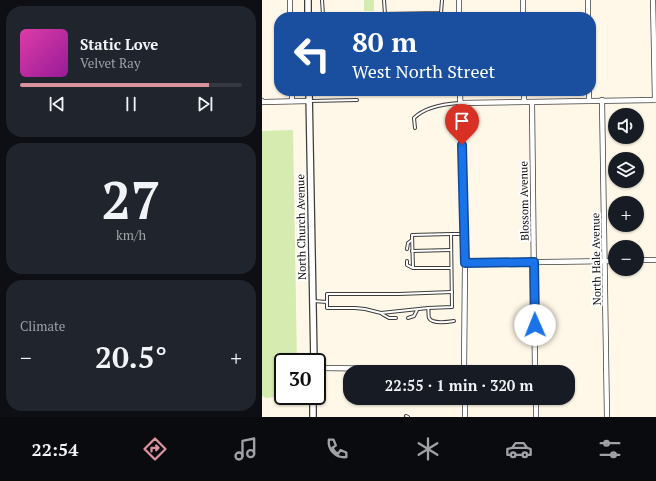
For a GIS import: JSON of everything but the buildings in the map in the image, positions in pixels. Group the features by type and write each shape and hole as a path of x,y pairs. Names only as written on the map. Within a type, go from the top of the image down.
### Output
{"street":[{"path":"290,0 290,12"},
{"path":"308,0 308,12"},
{"path":"458,0 459,12"},
{"path":"523,0 523,12"},
{"path":"588,0 588,12"},
{"path":"460,103 656,100 653,0"},
{"path":"292,96 292,101"},
{"name":"North Church Avenue","path":"309,96 314,353"},
{"path":"460,96 465,263 464,365"},
{"path":"524,96 524,102"},
{"path":"589,96 589,101"},
{"name":"North Hale Avenue","path":"602,100 608,417"},
{"path":"262,101 309,101"},
{"name":"Blossom Avenue","path":"532,102 536,365"},
{"path":"644,260 656,260"},
{"path":"465,263 605,261"},
{"path":"326,368 343,368"},
{"path":"313,405 313,417"},
{"path":"465,405 465,417"},
{"path":"536,405 536,417"}],"lane":[{"path":"322,0 323,12"},
{"path":"384,0 384,12"},
{"path":"441,12 442,0"},
{"path":"309,101 357,100"},
{"path":"415,128 414,118 418,114 444,105 460,103"},
{"path":"381,313 452,307 451,234"},
{"path":"413,268 412,235 464,234"},
{"path":"406,249 408,243 412,240"},
{"path":"412,251 451,250"},
{"path":"407,261 407,265 413,268 451,268"},
{"path":"396,318 389,318 381,313 360,308 327,308 327,294 452,292"},
{"path":"313,301 327,302"},
{"path":"428,308 429,318 431,320 436,322 454,321"},
{"path":"408,318 414,316 417,309"}],"green space":[{"path":"364,0 374,0 374,11 364,11"},
{"path":"293,130 297,353 274,353 274,397 266,398 262,396 262,131"}],"route":[{"path":"462,145 465,263 534,262 535,325"}]}
